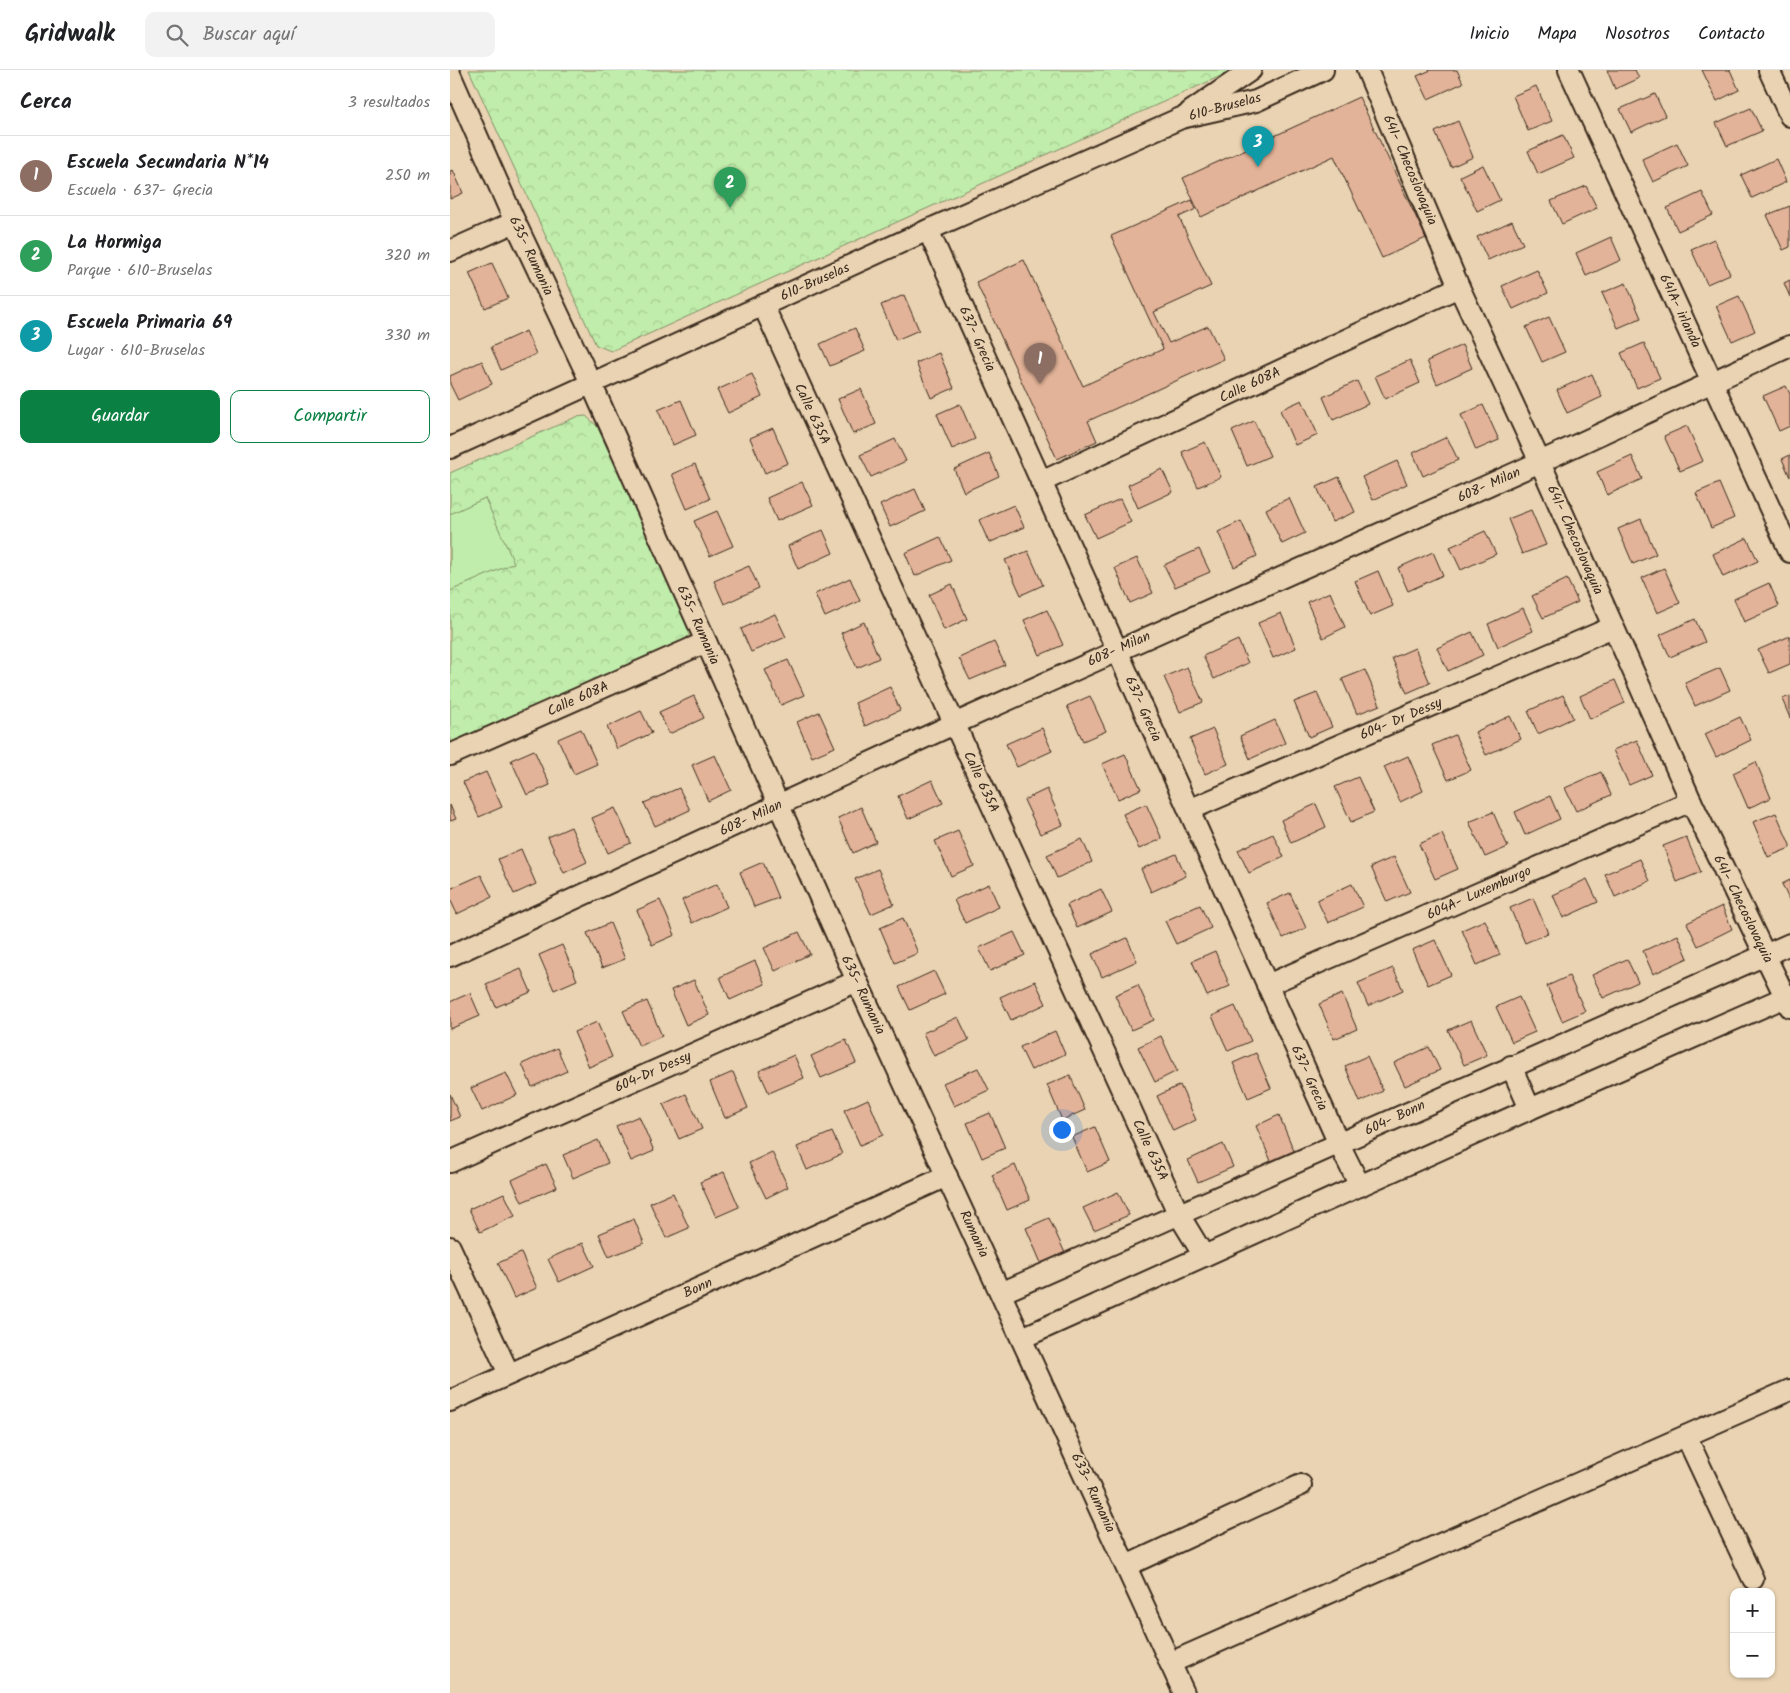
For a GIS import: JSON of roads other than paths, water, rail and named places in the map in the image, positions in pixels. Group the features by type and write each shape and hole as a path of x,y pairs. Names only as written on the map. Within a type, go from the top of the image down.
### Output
{"street":[{"name":"610-Bruselas","path":"450,448 928,230 1180,118 1251,70"},
{"name":"610-Bruselas","path":"1180,118 1256,101 1323,70"},
{"name":"641- Checoslovaquia","path":"1367,70 1459,287 1540,462 1691,800 1788,999"},
{"name":"641A- irlanda","path":"1569,70 1790,552"},
{"path":"1769,70 1790,116"},
{"name":"635- Rumania","path":"450,74 515,222 591,383 778,806 947,1176"},
{"path":"450,251 515,222"},
{"name":"637- Grecia","path":"928,230 1267,986 1360,1186"},
{"name":"Calle 608A","path":"1041,482 1459,287"},
{"name":"Calle 635A","path":"763,305 1179,1215 1204,1256"},
{"name":"608- Milan","path":"450,956 954,724 1540,462 1790,346"},
{"name":"604- Dr Dessy","path":"1189,810 1614,627"},
{"name":"Calle 608A","path":"450,755 706,642"},
{"name":"604A- Luxemburgo","path":"1267,986 1691,800"},
{"name":"604- Bonn","path":"1002,1293 1510,1066 1790,944"},
{"name":"604-Dr Dessy","path":"450,1162 857,981"},
{"path":"1022,1338 1530,1109 1788,999"},
{"path":"1510,1066 1530,1109"},
{"name":"Rumania","path":"947,1176 1002,1293"},
{"name":"Bonn","path":"450,1401 947,1176"},
{"path":"450,1247 509,1374"},
{"name":"633- Rumania","path":"1002,1293 1184,1693"},
{"path":"1170,1663 1790,1390"},
{"path":"1686,1436 1753,1579"},
{"path":"1126,1566 1301,1485"}],"place":[{"name":"Escuela Primaria 69","path":"1258,167"},
{"name":"La Hormiga","path":"730,208"},
{"name":"Escuela Secundaria N*14","path":"1040,384"}]}
